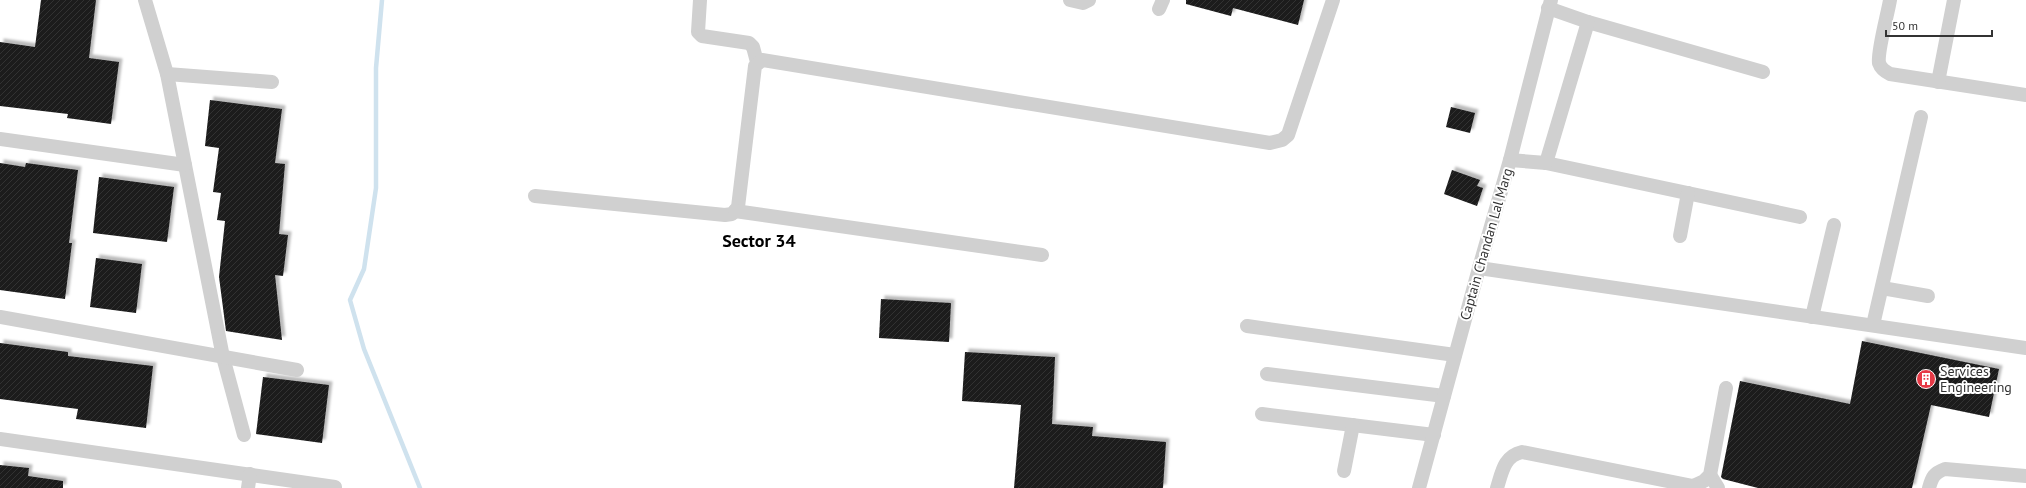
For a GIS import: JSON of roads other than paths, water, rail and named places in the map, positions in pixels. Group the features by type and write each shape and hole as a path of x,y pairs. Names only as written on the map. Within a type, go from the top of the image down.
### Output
{"street":[{"path":"145,0 167,74 223,357 244,435"},
{"path":"700,0 698,32 702,36 749,43 753,47 757,62 755,66 738,207 735,211"},
{"path":"1070,0 1083,3 1089,0"},
{"path":"757,62 762,60 770,60 1270,143 1282,140 1288,135 1333,0"},
{"path":"1890,0 1880,53 1879,63 1883,70 1890,74 2026,95"},
{"path":"1938,82 1954,0"},
{"path":"1550,4 1588,22 1763,72"},
{"name":"Captain Chandan Lal Marg","path":"1419,488 1510,160 1550,4"},
{"path":"1546,163 1588,22"},
{"path":"167,74 272,82"},
{"path":"1872,325 1882,288 1921,117"},
{"path":"0,138 185,165"},
{"path":"1510,160 1546,163 1800,217"},
{"path":"1680,236 1688,193"},
{"path":"534,196 725,215 735,211 1042,255"},
{"path":"1812,316 1834,225"},
{"path":"1479,268 2026,348"},
{"path":"1882,288 1928,296"},
{"path":"0,318 297,370"},
{"path":"1247,326 1455,355"},
{"path":"1267,374 1444,396"},
{"path":"1497,488 1506,460 1514,454 1522,452 1693,486 1704,481 1710,475 1726,388"},
{"path":"1262,414 1434,435"},
{"path":"1344,470 1353,425"},
{"path":"0,439 335,487"},
{"path":"1929,488 1931,479 1936,472 1945,469 2026,476"},
{"path":"248,488 250,474"},
{"path":"1710,475 1718,488"}],"waterway":[{"path":"382,0 376,68 376,188 364,269 350,300 364,349 420,488"}],"place":[{"name":"Services Engineering","path":"1926,379"}],"district":[{"name":"Sector 34","path":"759,241"}]}
